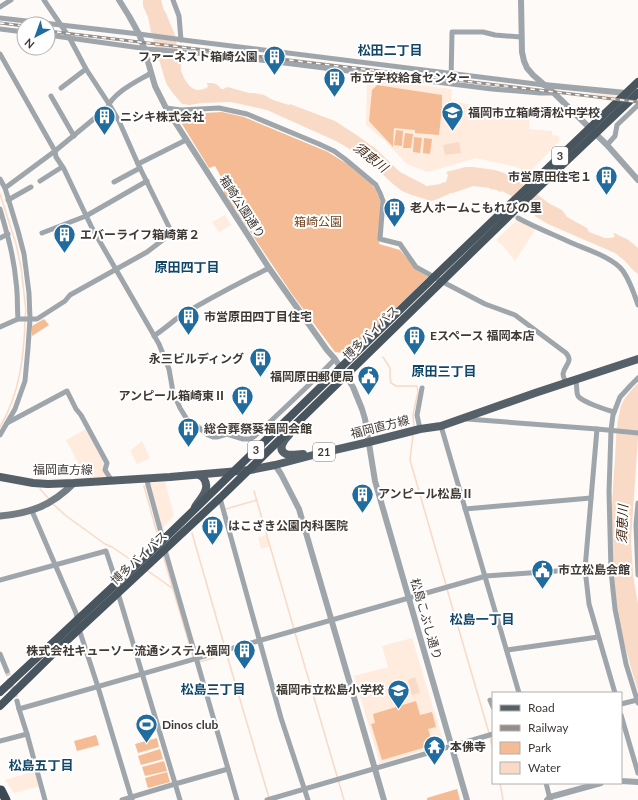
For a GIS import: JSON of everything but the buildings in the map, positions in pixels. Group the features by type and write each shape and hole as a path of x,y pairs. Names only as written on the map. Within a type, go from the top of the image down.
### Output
{"highway":[{"name":"博多バイパス","path":"592,131 626,93 638,82"},
{"name":"博多バイパス","path":"0,692 117,584 235,470 342,372 533,186 592,131 638,93"},
{"name":"博多バイパス","path":"0,706 79,629 250,470 322,398 342,372"},
{"path":"0,687 20,674"},
{"path":"0,789 7,800"}],"main road":[{"name":"福岡直方線","path":"0,477 48,484 74,484 250,470 420,429 441,426 638,359"},
{"path":"317,454 287,454 283,451 282,443 322,398"},
{"path":"192,512 206,490 204,479 199,475"},
{"path":"0,516 18,514 32,510 56,499 74,484"}],"street":[{"path":"0,7 10,0"},
{"path":"0,327 19,319 36,319 65,301 70,295 147,252 172,233 146,181 119,121 86,69 69,37 44,0"},
{"name":"箱崎公園通り","path":"119,0 141,34 146,48 151,73 158,93 166,108 269,268 335,359 342,372"},
{"path":"173,0 179,16 179,39"},
{"path":"521,0 522,52 527,68 607,145 638,180"},
{"path":"0,18 141,34 451,74 626,93"},
{"path":"0,29 16,31"},
{"path":"451,83 452,32 483,32 495,35 521,37"},
{"path":"56,36 146,48 190,52 492,89 554,93"},
{"path":"190,52 191,41"},
{"path":"0,54 55,151 56,157 86,216 159,344 169,368 173,392 188,421 213,437 227,434 243,439 250,439 310,385 335,359"},
{"path":"61,88 86,69"},
{"path":"5,188 74,136 107,108 118,94 151,73"},
{"path":"51,96 74,136"},
{"path":"607,145 615,136 617,125 638,105"},
{"path":"166,108 181,110 218,108 246,114 334,151 376,185 383,201 380,239 400,244 416,267 485,304 515,315 566,353 569,356 563,376 566,383"},
{"path":"114,182 139,166 186,140"},
{"path":"40,181 62,167"},
{"path":"0,179 5,188 24,254 29,293 28,348 25,381 15,409 0,435"},
{"path":"42,233 86,216 146,181"},
{"path":"8,200 31,187"},
{"path":"0,209 8,234 12,256 19,319"},
{"path":"518,218 615,262 623,270 638,305"},
{"path":"0,238 8,234"},
{"path":"154,336 176,319 269,268"},
{"name":"松島こぶし通り","path":"342,372 353,387 361,404 365,419 375,481 468,800"},
{"path":"622,704 637,701 626,664 616,616 610,571 610,492 613,430 614,412 620,397 638,378"},
{"path":"576,380 577,395 581,399 614,412"},
{"path":"420,429 417,415 422,388"},
{"path":"7,423 67,391 107,463 105,470 112,481"},
{"path":"462,418 638,433"},
{"path":"441,426 519,692"},
{"path":"597,429 585,569 589,604 614,692"},
{"path":"275,465 299,509 384,800"},
{"path":"147,479 163,540"},
{"path":"220,498 281,718 308,800"},
{"path":"465,509 591,498"},
{"path":"638,503 636,526 638,575"},
{"path":"32,510 76,613 79,629 98,687 131,799"},
{"path":"0,580 106,550 117,584"},
{"path":"165,550 237,800"},
{"path":"19,709 196,660 486,576 585,569"},
{"path":"118,593 180,800"},
{"path":"507,650 598,637"},
{"path":"0,654 8,671"},
{"path":"490,700 492,705"},
{"path":"17,701 45,800"},
{"path":"622,718 638,773"},
{"path":"0,741 27,734"},
{"path":"267,800 492,734"},
{"path":"122,800 131,799 175,784 228,769"},
{"path":"622,781 638,782"},
{"path":"546,784 549,799 598,784"}],"shaded area":[{"name":"福岡市立箱崎清松中学校","path":"367,79 452,89 451,101 473,105 483,114 529,117 529,129 552,131 552,135 559,136 560,140 528,174 517,167 476,158 428,172 407,164 384,140 366,125"},
{"path":"591,91 638,97 638,104 591,98"},
{"path":"225,215 231,225 219,232 212,222"},
{"path":"517,220 533,227 535,230 515,261 496,240"},
{"path":"86,429 105,463 107,477 86,478 66,440"},
{"path":"142,441 150,458 137,464 130,451"},
{"path":"165,482 174,515 161,530 149,483"},
{"path":"266,535 270,546 261,549 258,537"},
{"name":"福岡市立松島小学校","path":"412,638 444,744 380,764 354,676 388,667 382,646"},
{"path":"35,771 40,786 14,793 5,780"}],"green space":[{"path":"377,85 442,95 439,135 415,133 415,130 394,128 393,147 369,121 372,90"},
{"name":"箱崎公園","path":"174,111 187,114 222,112 244,117 328,152 347,164 376,190 381,203 379,244 400,250 418,271 428,277 349,354 335,352 292,294 224,193 225,186 215,166 209,168"},
{"path":"396,130 403,131 402,146 394,145"},
{"path":"405,133 413,134 411,148 403,148"},
{"path":"414,137 422,138 420,153 413,152"},
{"path":"424,138 432,139 430,154 423,153"},
{"path":"44,319 49,325 32,336 32,326"},
{"path":"416,701 420,715 432,712 436,727 428,729 433,745 382,760 371,724 375,723 373,714"},
{"path":"96,735 99,745 77,751 74,741"},
{"name":"Dinos club","path":"157,738 159,747 138,753 135,744"},
{"name":"Dinos club","path":"160,749 163,759 141,765 138,756"},
{"name":"Dinos club","path":"164,761 167,771 145,776 142,767"},
{"path":"167,772 170,782 148,788 145,778"},
{"path":"457,789 460,800 427,800 427,798"}],"water":[{"name":"須恵川","path":"143,0 161,0 164,11 175,35 181,72 186,82 194,89 204,89 208,87 207,83 213,83 217,84 221,89 228,87 249,93 264,95 273,100 289,105 290,104 335,121 376,149 400,172 426,186 446,182 448,175 446,172 466,167 495,170 504,173 521,183 550,204 562,210 567,217 587,228 589,232 605,238 614,237 615,235 613,234 615,233 628,240 638,248 638,274 615,253 548,224 536,217 532,212 525,209 510,195 502,191 500,192 490,188 473,186 431,201 402,191 365,158 336,141 267,110 231,102 190,105 182,104 166,83 148,17 143,6"},
{"path":"459,142 461,153 445,155 443,145"},
{"name":"須恵川","path":"638,383 638,438 631,539 633,575 638,604 638,691 619,623 614,595 611,520 616,434 619,416 621,406 625,399"},
{"path":"415,677 420,693 412,695 408,680"}],"waterway":[{"path":"0,194 16,244 21,267 26,311 25,317"},
{"path":"0,427 12,402 16,389 22,362 25,321"},
{"path":"383,357 390,368 391,383 396,386 417,386 418,392 413,414 414,428"},
{"path":"413,434 410,460 446,585"},
{"path":"144,486 159,540"},
{"path":"40,489 49,499"},
{"path":"254,491 294,629"},
{"path":"226,509 257,500"},
{"path":"53,504 65,515 105,544 134,562"},
{"path":"192,533 225,648"},
{"path":"163,555 193,657"},
{"path":"148,571 172,588"},
{"path":"447,589 489,733"},
{"path":"295,633 344,800"},
{"path":"226,652 269,798"},
{"path":"199,662 227,654"},
{"path":"490,737 492,746"},
{"path":"500,784 503,800"}],"tunnel":[{"path":"499,205 518,218"},
{"path":"7,671 17,701"}],"railway":[{"path":"0,23 16,25"},
{"path":"56,32 638,102"}],"place":[{"name":"ファーネスト箱崎公園","path":"274,76"},
{"name":"市立学校給食センター","path":"335,98"},
{"name":"福岡市立箱崎清松中学校","path":"452,132"},
{"name":"ニシキ株式会社","path":"104,136"},
{"name":"市営原田住宅１","path":"607,196"},
{"name":"老人ホームこもれびの里","path":"395,228"},
{"name":"エバーライフ箱崎第２","path":"64,254"},
{"name":"市営原田四丁目住宅","path":"189,336"},
{"name":"Eスペース 福岡本店","path":"414,356"},
{"name":"永三ビルディング","path":"260,378"},
{"name":"福岡原田郵便局","path":"369,396"},
{"name":"アンピール箱崎東Ⅱ","path":"242,416"},
{"name":"総合葬祭葵福岡会館","path":"189,448"},
{"name":"アンピール松島Ⅱ","path":"363,514"},
{"name":"はこざき公園内科医院","path":"212,546"},
{"name":"市立松島会館","path":"543,590"},
{"name":"株式会社キューソー流通システム福岡","path":"245,670"},
{"name":"福岡市立松島小学校","path":"399,710"},
{"name":"Dinos club","path":"147,744"},
{"name":"本佛寺","path":"435,766"}],"district":[{"name":"松田二丁目","path":"390,50"},
{"name":"原田四丁目","path":"187,267"},
{"name":"原田三丁目","path":"444,371"},
{"name":"松島一丁目","path":"482,619"},
{"name":"松島三丁目","path":"213,689"},
{"name":"松島五丁目","path":"41,765"}]}
